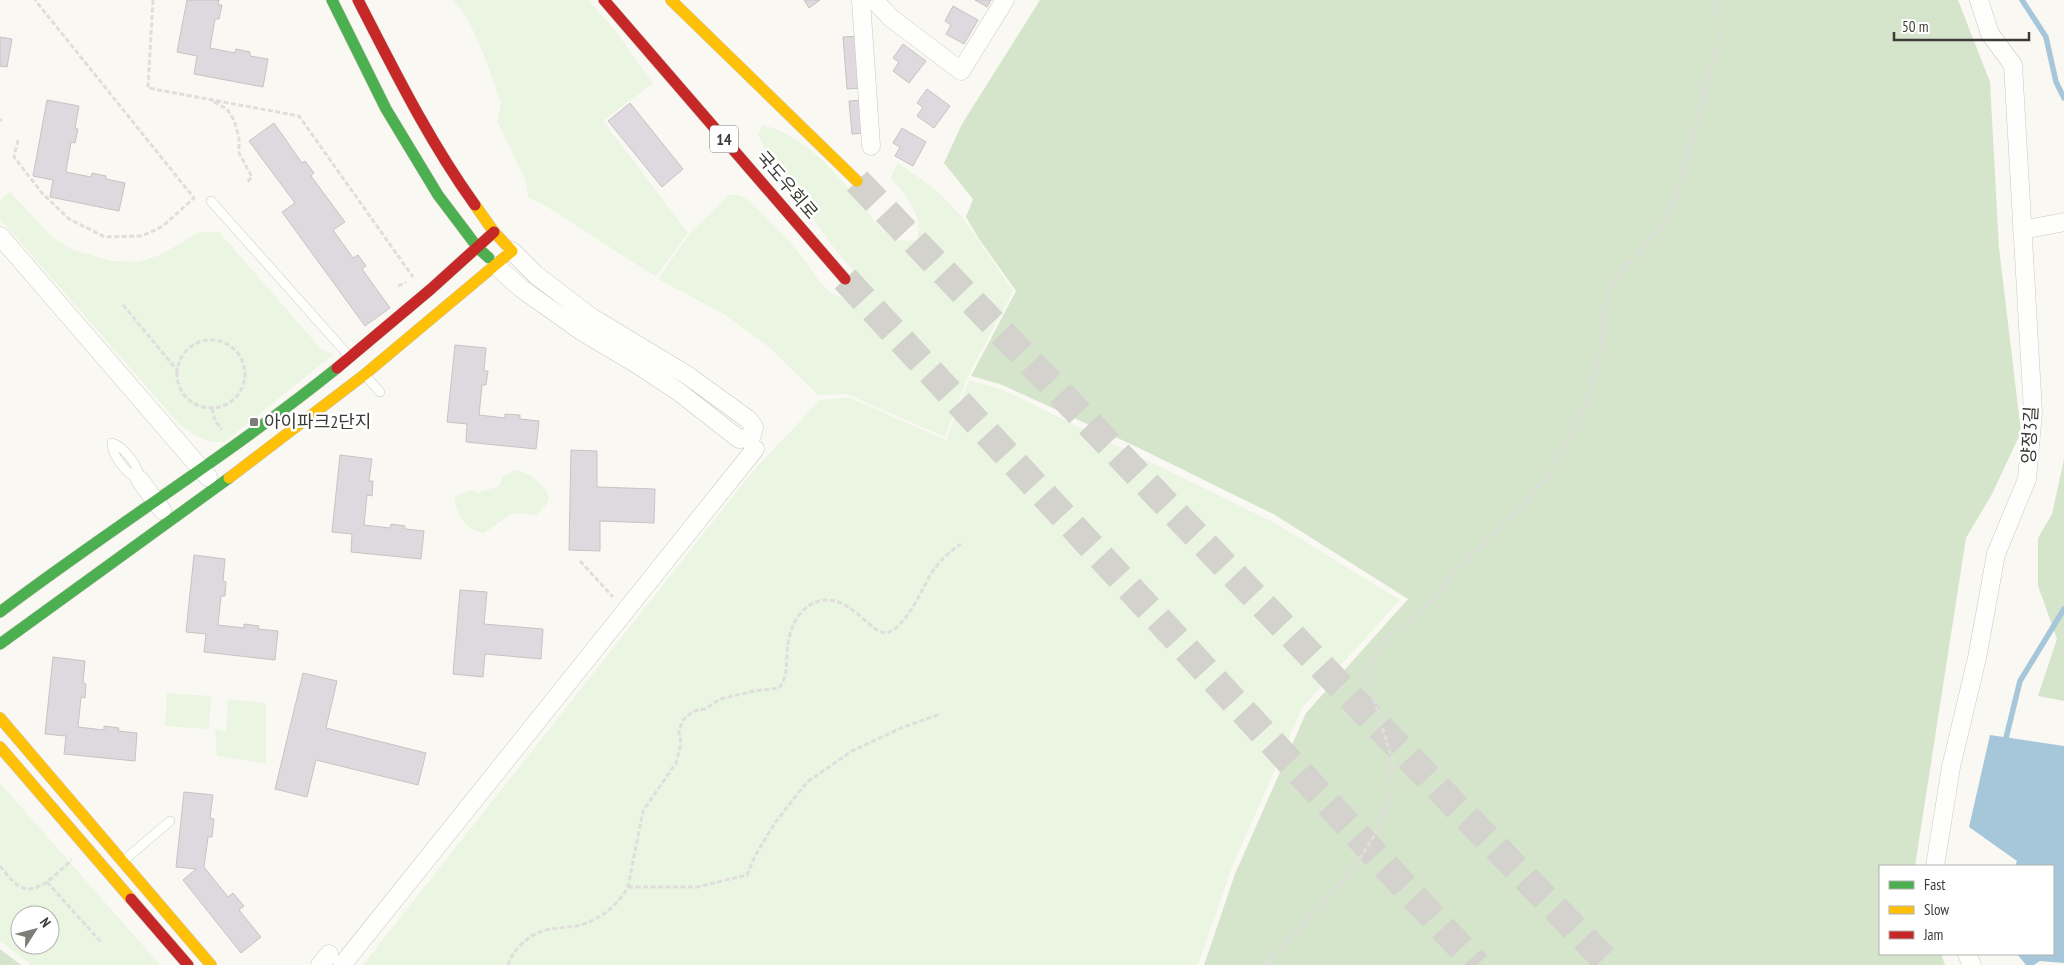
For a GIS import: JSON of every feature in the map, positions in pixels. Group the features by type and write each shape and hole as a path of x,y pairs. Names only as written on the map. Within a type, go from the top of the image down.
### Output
{"main road":[{"path":"332,0 386,110 448,208 478,248 496,266"},
{"path":"0,612 201,469 357,366 496,266 512,251 494,232 458,180 408,98 358,0"},
{"name":"국도우회로","path":"604,0 845,279"},
{"path":"671,0 857,181"},
{"path":"448,208 457,239"},
{"path":"0,644 217,487 357,366 494,232"},
{"path":"445,278 456,253"},
{"path":"0,718 211,965"},
{"path":"0,748 188,965"}],"street":[{"path":"861,0 871,146"},
{"path":"874,0 891,18 961,71 1005,0"},
{"name":"양정3길","path":"1935,865 1951,767 1977,658 1996,554 2028,479 2033,412 2012,65 1990,34 1979,0"},
{"path":"2022,230 2064,222"},
{"path":"0,236 217,487"},
{"path":"496,266 522,289 678,392 739,438 746,438 752,435 754,427 749,420 687,375 591,316 536,275 512,251"},
{"path":"342,965 755,449"},
{"path":"140,480 170,520"}],"lane":[{"path":"211,201 380,392"},
{"path":"109,873 170,821"}],"path":[{"path":"18,140 14,157 42,193 69,219 105,237 140,236 149,233 162,226 194,198 35,0"},
{"path":"153,0 148,88 299,116 414,277 398,286"},
{"path":"1265,965 1353,870 1375,834 1392,794 1391,756 1371,690 1371,662 1386,636 1427,607 1460,566 1520,509 1546,479 1568,441 1587,402 1600,357 1605,305 1613,281 1661,228 1676,198 1719,39 1716,0"},
{"path":"211,100 227,109 234,120 239,138 239,153 252,176 246,183"},
{"path":"123,305 178,370"},
{"path":"210,339 221,341 231,345 239,353 245,369 243,387 237,397 228,405 205,408 194,404 185,396 179,386 178,370 182,355 190,347 210,339"},
{"path":"212,408 215,420 225,434"},
{"path":"508,965 516,950 541,931 580,925 596,918 611,910 628,887 643,811 676,762 681,743 679,731 682,720 693,711 705,709 720,699 754,691 779,688 784,681 787,670 787,649 796,617 810,604 826,599 840,601 879,632 888,633 909,612 932,572 948,553 960,544"},
{"path":"580,561 613,597"},
{"path":"628,887 698,887 747,875 754,858 774,824 807,782 852,751 901,728 941,714"},
{"path":"0,866 15,884 24,889 37,888 47,882 74,858"},
{"path":"47,882 101,942"}],"green space":[{"path":"452,0 588,0 614,29 653,83 603,121 688,233 656,277 546,206 528,197 526,181 497,121 501,103 484,55 467,17"},
{"path":"1040,0 1958,0 1990,82 1999,248 2021,432 1992,494 1966,538 1915,865 1879,865 1879,955 1941,955 1945,965 1204,965 1235,874 1306,713 1408,599 1275,515 1137,447 1000,384 971,376 1016,291 979,239 966,217 973,199 944,163 962,124"},
{"path":"762,125 791,136 817,155 850,190 881,229 889,235 904,241 917,240 918,222 916,214 891,177 898,163 935,189 963,218 1013,291 968,376 945,437 847,394 818,395 769,347 724,314 658,279 690,233 729,195 733,195 741,196 764,215 799,253 826,289 848,299 859,287 851,269 802,205 774,164 758,135"},
{"path":"10,192 52,237 73,250 112,261 139,262 160,255 199,232 219,232 322,350 334,354 224,442 201,438 180,425 0,219 0,200"},
{"path":"969,380 1001,389 1273,522 1400,600 1302,708 1232,867 1198,965 363,965 753,471 820,400 850,398 946,440"},
{"path":"2064,459 2064,701 2038,696 2057,639 2038,586 2038,538 2052,514"},
{"path":"515,470 526,473 544,488 549,498 547,504 536,515 513,513 484,533 471,529 466,525 459,515 455,496 472,490 477,493 499,486 503,477"},
{"path":"167,693 211,696 209,729 165,726"},
{"path":"228,699 266,703 266,764 217,756 215,729 226,732"},
{"path":"0,783 160,965 31,965 18,955 60,955 60,905 10,905 10,949 0,941"},
{"path":"0,949 21,965 0,965"}],"water":[{"path":"1990,735 2064,746 2064,963 2040,961 2034,965 2026,965 2018,955 2054,955 2054,865 2015,865 2017,861 1969,827"}],"building":[{"path":"187,0 219,0 218,5 222,5 219,19 215,19 210,48 235,53 236,49 250,52 250,56 268,59 263,87 194,74 197,56 177,52"},
{"path":"804,0 820,0 809,8"},
{"path":"975,0 991,0 987,7"},
{"path":"953,6 978,20 964,44 946,34 951,25 945,21"},
{"path":"859,36 862,88 847,89 843,37"},
{"path":"0,37 12,39 7,67 0,66"},
{"path":"903,44 926,61 909,83 893,71 899,62 893,58"},
{"path":"927,89 950,106 934,128 917,116 923,107 917,103"},
{"path":"47,100 79,106 75,128 78,129 75,143 71,142 66,172 91,177 92,173 106,176 106,179 125,183 119,211 50,197 53,180 33,176"},
{"path":"865,100 867,133 852,134 849,101"},
{"path":"630,103 683,169 662,187 608,121"},
{"path":"274,123 302,163 305,161 314,173 311,176 345,222 333,230 353,258 358,255 366,266 362,269 390,308 365,326 282,212 295,203 249,141"},
{"path":"902,128 926,142 913,166 895,156 900,147 893,143"},
{"path":"455,345 486,348 484,371 488,371 486,385 482,385 479,415 505,418 505,414 520,415 520,419 539,421 536,449 466,442 467,424 447,422"},
{"path":"571,450 597,451 597,487 655,489 654,523 600,521 600,551 569,550"},
{"path":"340,455 372,459 369,481 373,481 372,496 367,495 364,525 390,528 391,524 405,526 405,529 424,531 421,559 351,552 352,534 332,532"},
{"path":"194,555 225,559 223,581 226,582 225,596 221,596 218,625 244,628 244,624 259,626 258,629 278,631 275,660 204,652 206,634 186,632"},
{"path":"460,590 487,592 484,624 543,629 541,659 485,654 483,677 453,674"},
{"path":"53,657 85,661 83,683 86,684 85,698 81,697 78,727 104,730 104,726 119,728 118,731 137,733 135,761 64,754 66,736 45,734"},
{"path":"303,673 337,681 326,728 426,753 418,785 316,760 307,797 275,789"},
{"path":"184,792 213,795 210,818 214,819 212,837 208,837 204,867 228,897 233,893 244,906 239,910 261,937 241,953 183,880 196,869 176,867"}],"waterway":[{"path":"2022,0 2046,37 2056,82 2064,98"},
{"path":"2006,738 2020,681 2064,609"}],"tunnel":[{"path":"857,181 1610,965"},
{"path":"845,279 1477,965"}],"traffic: fast":[{"path":"332,0 386,109 438,195 478,248 489,258"},
{"path":"0,612 254,431 337,368"},
{"path":"0,644 229,478"}],"traffic: slow":[{"path":"671,0 857,181"},
{"path":"229,478 364,375 512,251 494,232 475,205"},
{"path":"0,718 211,965"},
{"path":"0,747 131,899"}],"traffic: jam":[{"path":"358,0 427,130 475,205"},
{"path":"604,0 845,279"},
{"path":"337,368 431,289 494,232"},
{"path":"131,899 188,965"}],"place":[{"name":"아이파크2단지","path":"254,422"}]}
